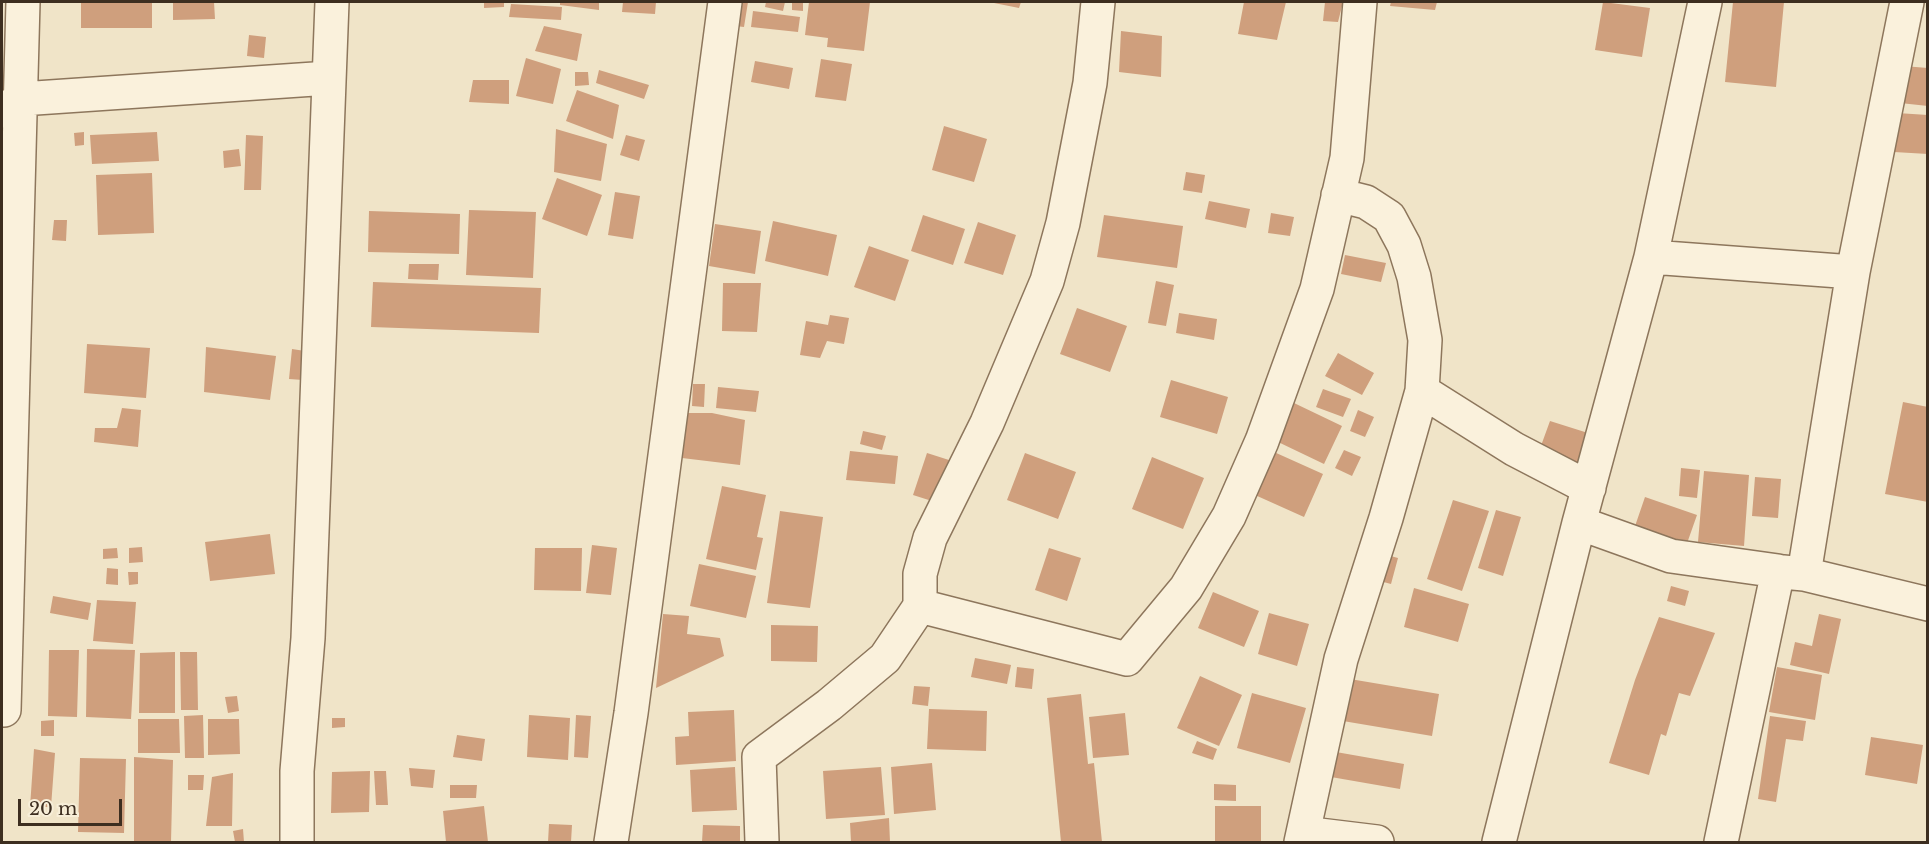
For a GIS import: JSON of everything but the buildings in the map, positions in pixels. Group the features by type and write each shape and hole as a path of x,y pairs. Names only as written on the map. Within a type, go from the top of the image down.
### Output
{"street":[{"path":"4,710 8,101 23,2"},
{"path":"297,843 297,771 308,638 332,2"},
{"path":"611,843 631,713 725,2"},
{"path":"762,843 759,757 829,705 885,658 920,606 920,574 930,538 987,423 1047,281 1063,223 1090,83 1098,2"},
{"path":"920,606 1127,659 1186,588 1229,516 1262,441 1317,289 1347,158 1360,2"},
{"path":"1498,843 1578,523 1652,257 1705,2"},
{"path":"1721,843 1791,573 1906,2"},
{"path":"8,101 329,78"},
{"path":"1338,195 1366,202 1389,217 1404,245 1414,277 1425,340 1422,391 1386,518 1341,659 1302,838 1377,843"},
{"path":"1652,257 1853,272"},
{"path":"1422,391 1514,449 1589,488"},
{"path":"1578,523 1671,556 1791,573 1928,604"}]}
